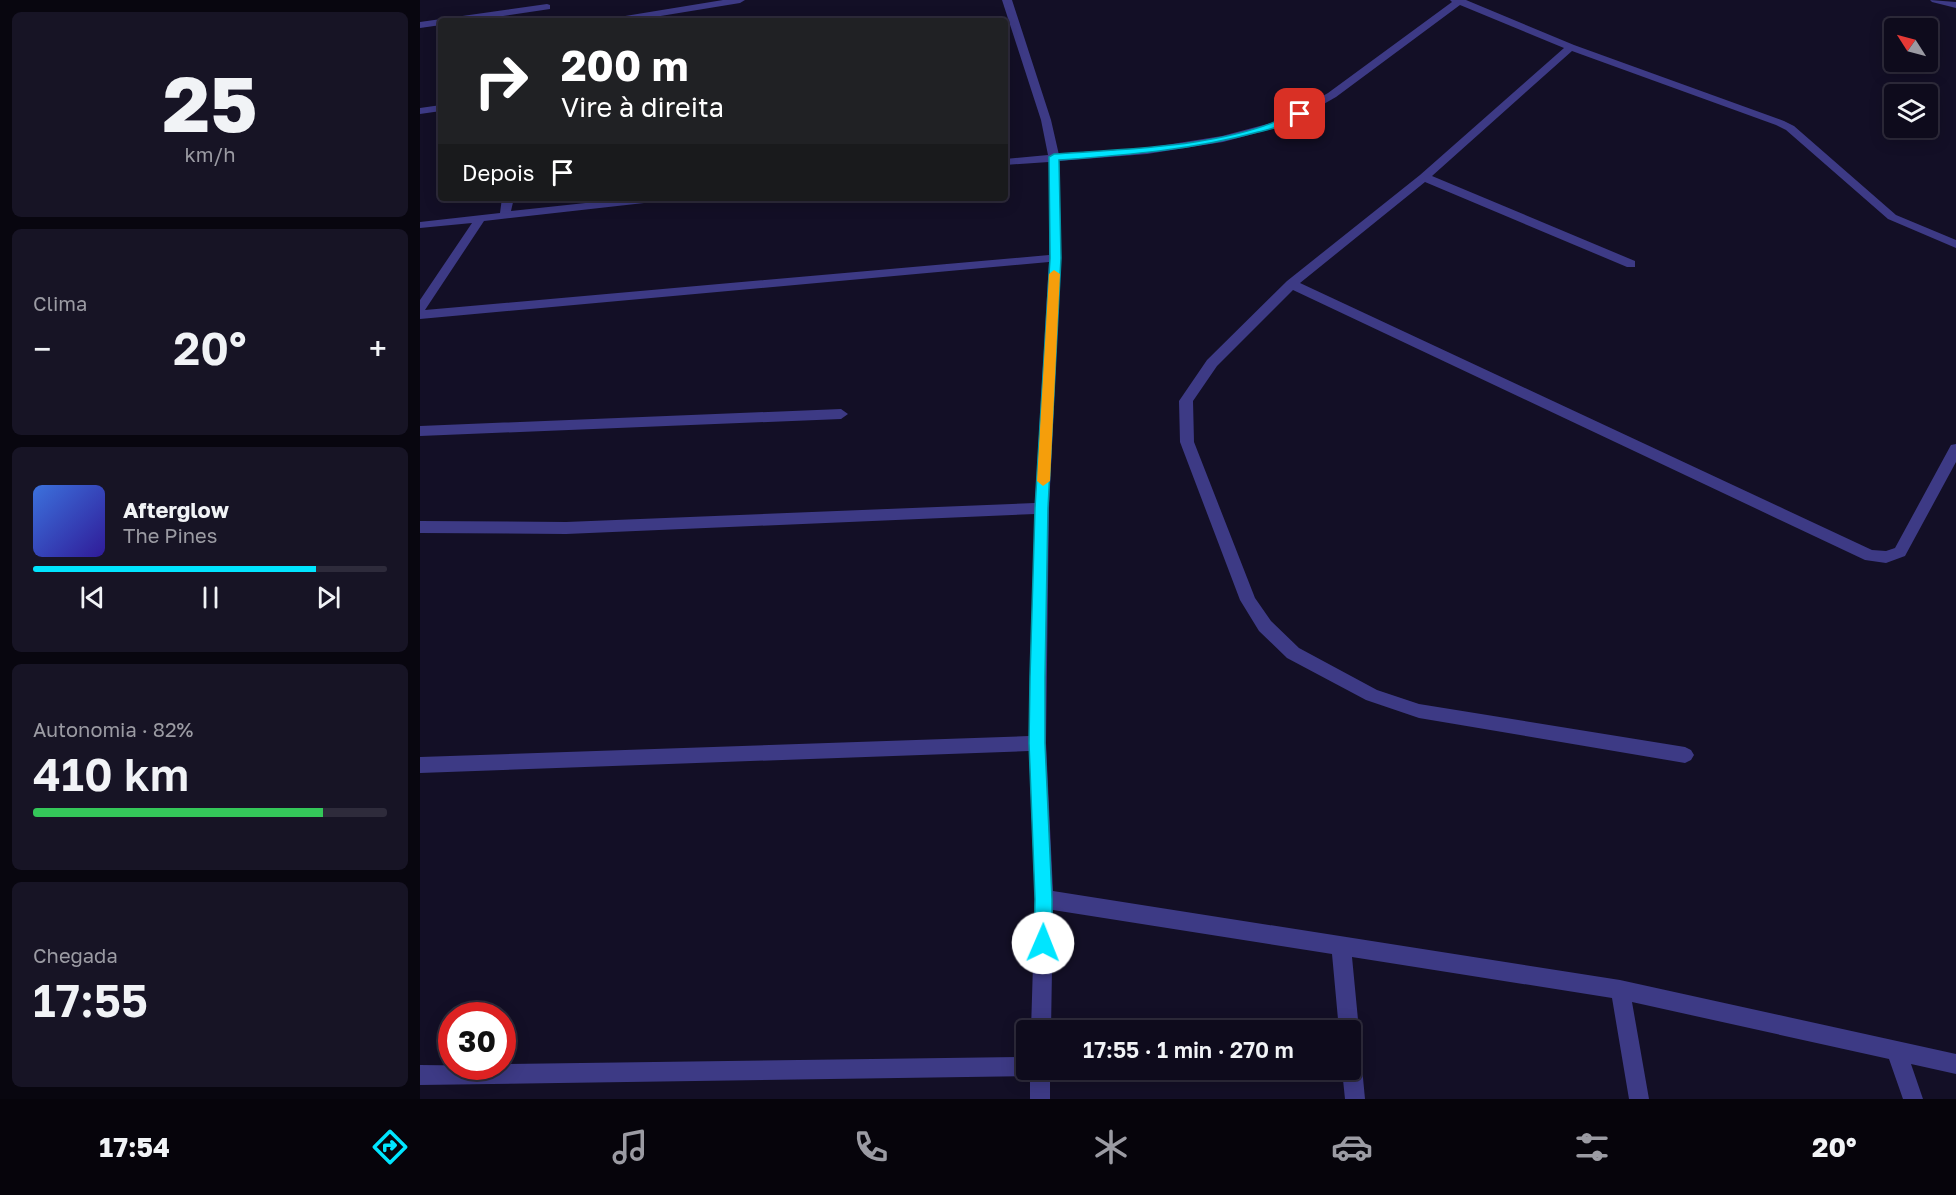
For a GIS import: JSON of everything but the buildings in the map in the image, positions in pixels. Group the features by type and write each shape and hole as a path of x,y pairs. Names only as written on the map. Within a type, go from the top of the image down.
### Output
{"street":[{"path":"631,18 740,0"},
{"path":"1007,0 1046,120 1054,157 1055,258 1042,508 1037,743 1044,899 1041,1020"},
{"path":"1935,0 1956,5"},
{"path":"1008,162 1147,151 1223,139 1283,123 1332,95 1458,1 1571,47 1780,123 1790,128 1892,217 1956,243"},
{"path":"466,18 548,4"},
{"path":"420,25 438,22"},
{"path":"1571,47 1424,177 1291,284 1212,363 1186,401 1187,442 1248,600 1264,626 1293,653 1372,695 1419,711 1685,754"},
{"path":"420,111 438,108"},
{"path":"1424,177 1631,264"},
{"path":"505,214 507,201"},
{"path":"420,225 633,201"},
{"path":"420,309 480,219"},
{"path":"420,315 1055,258"},
{"path":"1291,284 1870,555 1886,557 1900,552 1956,449"},
{"path":"420,431 841,414"},
{"path":"420,527 566,528 1042,508"},
{"path":"420,765 1037,743"},
{"path":"1044,899 1620,990 1956,1064"},
{"path":"1341,945 1348,1020"},
{"path":"1620,990 1639,1099"},
{"path":"1896,1051 1913,1099"},
{"path":"420,1075 1016,1067"},
{"path":"1040,1080 1040,1099"},
{"path":"1353,1080 1355,1099"}],"slow traffic":[{"path":"1043,481 1054,274"}],"route":[{"path":"1043,943 1044,899 1037,743 1042,508 1055,258 1054,157 1147,151 1223,139 1283,123 1300,114"}]}
